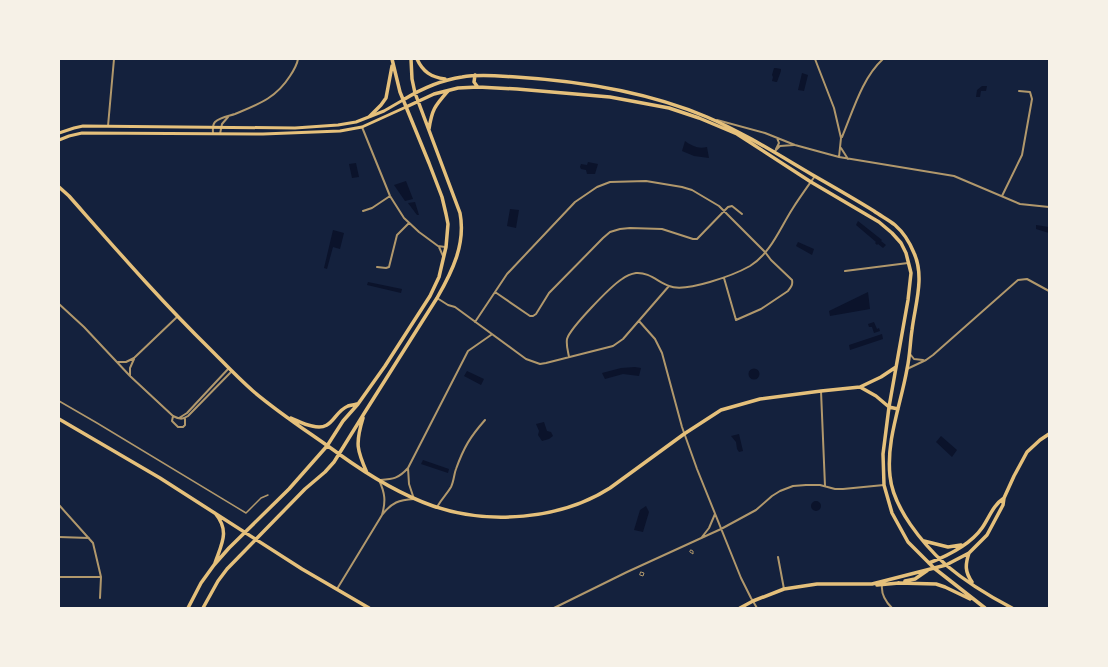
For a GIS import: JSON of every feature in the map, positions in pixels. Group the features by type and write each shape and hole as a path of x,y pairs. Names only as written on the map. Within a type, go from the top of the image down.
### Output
{"main road":[{"path":"370,116 386,98 392,59"},
{"path":"203,608 218,581 227,569 305,489 334,462 448,280 455,262 461,238 462,223 460,213 415,93 412,79 411,59"},
{"path":"417,59 422,69 428,74 436,78 447,80"},
{"path":"188,608 214,565 289,489 327,446 343,421 358,404 430,296 438,276 444,259 448,224 442,197 403,100 392,64"},
{"path":"59,133 78,127 108,126 220,128 313,127 348,124 370,116 435,84 447,80 475,75 554,80 596,86 641,96 689,110 775,151 846,193 896,225 907,240 918,268 919,287 910,353 898,408 890,456 891,482 894,494 902,511 923,541 946,565 973,585 1012,608"},
{"path":"475,75 474,82 478,87"},
{"path":"594,97 601,93 596,86"},
{"path":"59,140 69,136 82,134 324,132 362,127 434,94 449,90 478,87 517,89 610,98 643,103 669,108 699,118 738,134 811,182 879,222 901,243 910,263 911,273 908,300 889,407 883,454 884,484 892,513 908,542 928,563 985,608"},
{"path":"429,130 435,107 449,90"},
{"path":"59,187 69,196 178,317 256,394 367,474 414,499 437,507 477,515 515,516 535,515 569,508 610,488 684,434 721,410 760,399 860,387 876,380 896,367"},
{"path":"860,387 876,396 889,407 898,408"},
{"path":"284,414 312,426 322,427 329,424 343,409 348,406 358,404"},
{"path":"365,412 357,438 357,448 367,474"},
{"path":"59,419 160,478 302,569 369,608"},
{"path":"872,584 946,565 969,553 987,535 1027,452 1049,434"},
{"path":"928,563 940,558 969,541 982,529 998,502 1004,498"},
{"path":"213,511 221,521 224,532 214,565"},
{"path":"923,541 948,547 958,546 969,541"},
{"path":"969,553 965,568 973,585"},
{"path":"740,608 753,601 784,589 817,584 882,585 898,583 915,579 928,570"},
{"path":"898,583 936,584 975,601"}],"street":[{"path":"108,126 114,59"},
{"path":"213,134 214,122 262,103 272,97 286,82 298,59"},
{"path":"815,59 834,108 841,138"},
{"path":"839,157 841,138 862,89 877,65 884,59"},
{"path":"1002,196 1022,155 1032,99 1030,92 1020,91"},
{"path":"220,134 220,128 226,119 231,115"},
{"path":"708,118 765,133 796,145 839,157 954,176 1020,204 1049,207"},
{"path":"362,127 390,196 404,218 438,246 444,259"},
{"path":"775,151 779,144 776,137"},
{"path":"775,151 784,145 796,145"},
{"path":"840,147 848,159"},
{"path":"569,357 566,345 567,338 582,319 620,280 632,274 645,274 669,286 687,286 724,278 751,265 772,243 792,209 815,176"},
{"path":"475,322 507,274 575,202 596,187 610,182 646,181 682,187 705,196 724,210 792,280 793,283 788,291 761,309 736,320 724,278"},
{"path":"363,211 372,208 390,196"},
{"path":"495,292 530,316 533,316 536,314 549,293 610,232 630,228 662,229 689,239 697,239 728,206 732,206 742,214"},
{"path":"377,267 390,267 397,235 409,223"},
{"path":"438,246 446,247"},
{"path":"845,271 910,263"},
{"path":"907,369 926,360 1018,280 1027,279 1049,291"},
{"path":"437,298 448,305 455,307 526,359 540,364 613,346 623,339 669,286"},
{"path":"59,304 84,327 130,376 173,416 178,418 183,418 194,411 232,371"},
{"path":"117,362 126,362 134,358 178,317"},
{"path":"639,321 655,339 662,354 684,434 721,529 757,608"},
{"path":"382,514 385,495 379,480 397,478 408,468 468,351 491,334"},
{"path":"910,353 914,359 926,360"},
{"path":"130,376 131,364 134,358"},
{"path":"183,418 229,368"},
{"path":"821,391 825,486"},
{"path":"59,401 97,422 246,513 261,498 268,495"},
{"path":"173,416 172,421 178,426 183,427 185,425 183,418"},
{"path":"437,507 441,499 452,486 464,447 471,436 485,420"},
{"path":"337,589 382,514 392,504 400,500 414,499 408,484 408,468"},
{"path":"554,608 721,529 756,510 780,490 793,486 806,485 843,489 884,484"},
{"path":"59,505 93,543 101,577 100,598"},
{"path":"701,538 715,514"},
{"path":"59,538 89,538"},
{"path":"778,557 784,589"},
{"path":"59,577 101,577"},
{"path":"882,585 881,591 883,597 887,604 892,608"}],"water":[{"path":"774,68 781,69 777,82 772,81"},
{"path":"802,73 808,75 804,91 798,90"},
{"path":"982,86 987,86 986,91 981,91 980,97 976,97 977,90"},
{"path":"685,141 695,147 707,147 709,158 694,156 682,151"},
{"path":"588,162 598,164 595,174 587,174 586,170 581,169 581,164 587,165"},
{"path":"356,163 359,177 352,178 349,164"},
{"path":"406,181 413,199 405,201 394,185"},
{"path":"415,202 419,215 417,215 408,203"},
{"path":"510,209 519,210 516,228 507,226"},
{"path":"858,221 886,245 883,248 878,244 877,245 875,243 876,242 856,225"},
{"path":"1036,225 1049,227 1049,233 1036,229"},
{"path":"333,230 344,233 340,249 333,247 327,269 324,268"},
{"path":"798,242 814,249 812,255 796,246"},
{"path":"368,282 402,289 401,293 367,285"},
{"path":"868,292 870,309 830,316 829,311"},
{"path":"874,322 877,329 879,328 880,331 874,333 872,327 869,327 868,324"},
{"path":"882,334 883,339 850,350 849,345"},
{"path":"621,368 641,368 639,376 623,374 605,379 602,373"},
{"path":"752,369 756,369 758,370 758,378 752,379 749,376 749,372"},
{"path":"467,371 484,379 481,385 464,376"},
{"path":"544,422 547,431 551,432 553,436 542,441 538,435 539,431 536,424"},
{"path":"739,434 743,451 739,452 736,442 731,436"},
{"path":"941,436 957,450 952,457 936,442"},
{"path":"423,460 449,469 448,473 421,464"},
{"path":"814,501 818,501 820,502 820,510 814,511 811,508 811,504"},
{"path":"646,506 649,512 643,532 634,530 640,510"}]}
